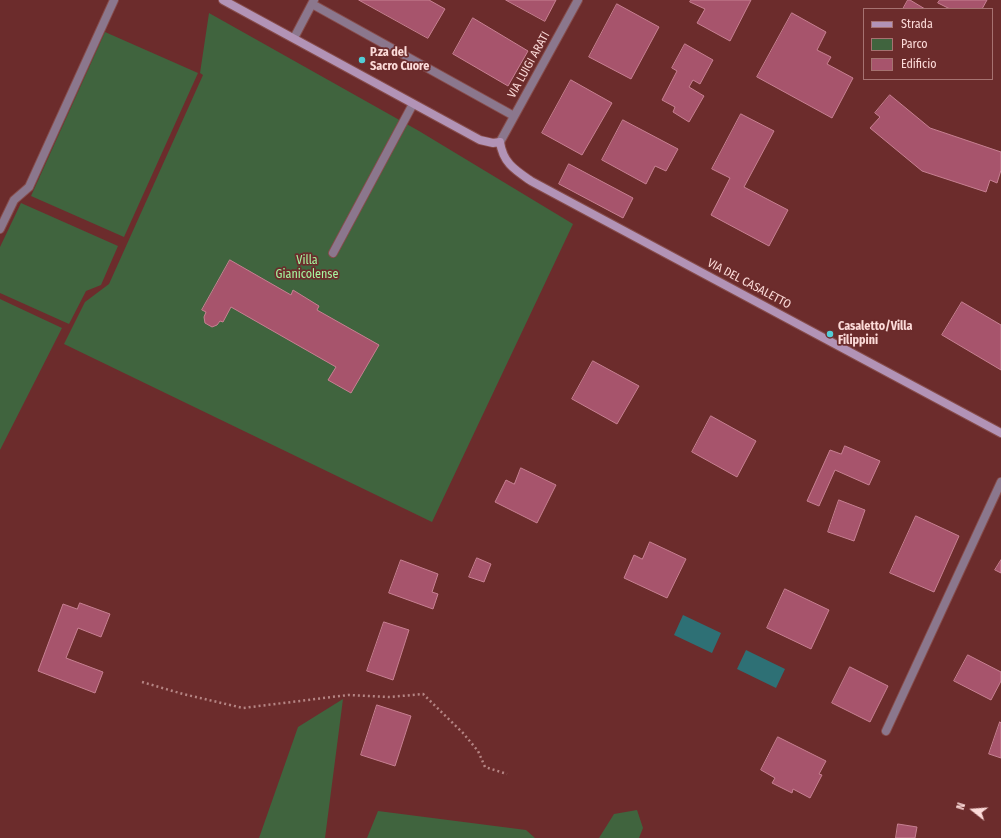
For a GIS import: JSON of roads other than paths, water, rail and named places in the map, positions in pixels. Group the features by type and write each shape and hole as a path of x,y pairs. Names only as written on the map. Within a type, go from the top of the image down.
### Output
{"street":[{"path":"0,229 14,200 29,187 114,0"},
{"path":"223,0 480,140 493,143 500,142"},
{"name":"VIA LUIGI ARATI","path":"500,142 578,0"},
{"path":"294,38 313,2 514,116"},
{"path":"333,253 413,104"},
{"name":"VIA DEL CASALETTO","path":"500,142 501,150 511,166 531,181 1001,434"},
{"path":"886,731 1001,482"}],"water":[{"path":"683,615 721,633 712,653 674,635"},
{"path":"746,650 785,669 776,688 737,669"}],"place":[{"name":"P.za del Sacro Cuore","path":"362,60"},
{"name":"Casaletto/Villa Filippini","path":"830,334"}],"park label":[{"name":"Villa Gianicolense","path":"307,268"}]}
